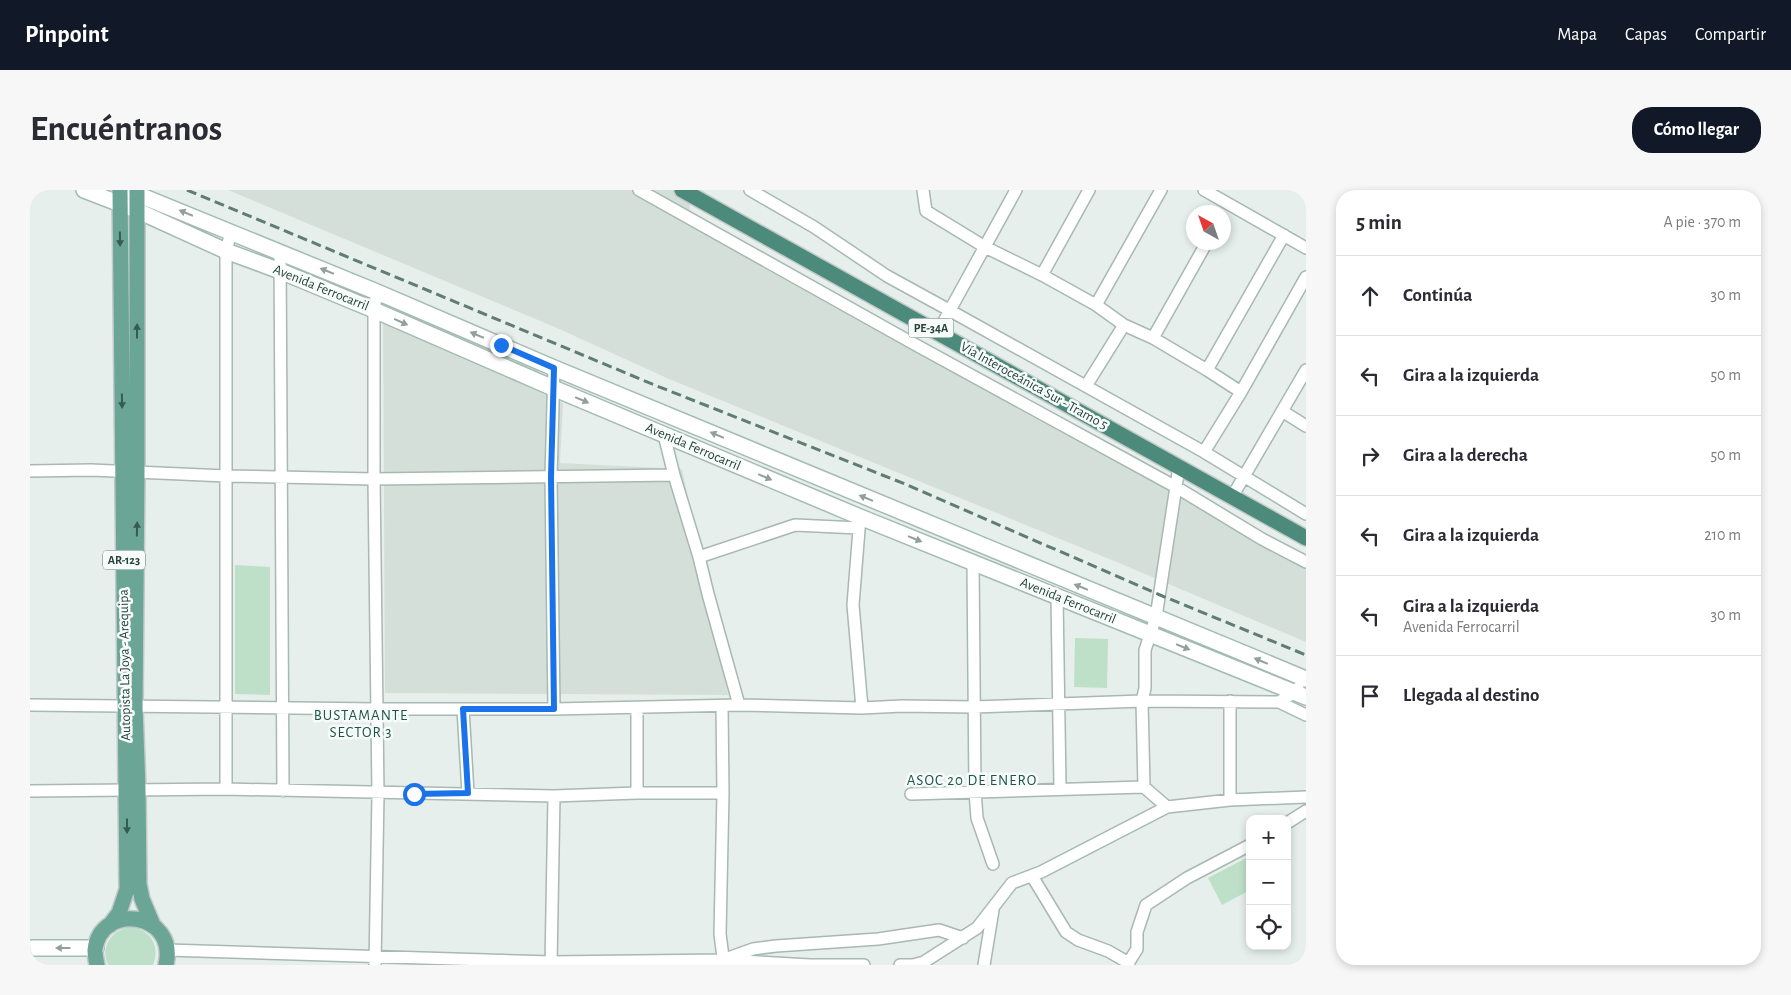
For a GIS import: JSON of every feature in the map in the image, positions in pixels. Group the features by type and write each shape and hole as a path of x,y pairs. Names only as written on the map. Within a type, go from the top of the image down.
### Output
{"highway":[{"name":"Vía Interoceánica Sur - Tramo 5","path":"682,190 1306,538"}],"main road":[{"name":"Avenida Ferrocarril","path":"84,190 128,193 232,232 554,368 1305,679"},
{"name":"Avenida Ferrocarril","path":"128,193 136,210 226,251 374,310 664,434 860,522 973,562 1057,598 1300,695"},
{"name":"Autopista La Joya - Arequipa","path":"128,193 132,790 139,884 142,899 153,925"},
{"name":"Autopista La Joya - Arequipa","path":"130,473 136,210"},
{"name":"Autopista La Joya - Arequipa","path":"110,925 119,913 127,888 132,790"},
{"path":"110,925 131,918 153,925"},
{"name":"AR-123","path":"96,948 100,936 110,925"},
{"name":"AR-123","path":"153,925 163,936 167,958"},
{"path":"30,948 96,948 97,965"}],"street":[{"path":"639,190 916,345 1176,487 1262,539 1306,562"},
{"path":"750,190 814,227 887,276 1204,452 1306,514"},
{"path":"923,190 926,211 985,247 1042,275 1096,305 1124,324 1153,338 1241,392"},
{"path":"938,332 1016,190"},
{"path":"1042,275 1089,190"},
{"path":"1096,305 1161,190"},
{"path":"1204,190 1222,205"},
{"path":"1231,210 1284,235 1306,248"},
{"path":"226,789 226,251 232,232"},
{"path":"1207,370 1284,235"},
{"path":"1153,338 1202,250"},
{"path":"280,252 283,791"},
{"path":"1204,452 1241,392 1306,277"},
{"path":"375,961 378,794 374,310 377,292"},
{"path":"1086,386 1124,324"},
{"path":"554,368 551,477 554,709"},
{"path":"1232,497 1306,370"},
{"path":"1282,411 1306,426"},
{"path":"664,434 739,705"},
{"path":"1144,787 1142,701 1145,688 1145,650 1156,617 1179,467"},
{"path":"30,471 91,470 130,473 374,479 674,475"},
{"path":"699,557 794,525 860,522 853,605 862,708"},
{"path":"973,562 974,791 977,818 993,864"},
{"path":"1057,598 1060,788"},
{"path":"30,705 554,709 739,705 862,708 902,706 973,707 1142,701 1279,702 1300,695 1305,679"},
{"path":"1230,701 1230,800"},
{"path":"1279,702 1306,715"},
{"path":"722,706 723,793 720,934 724,962"},
{"path":"637,793 638,708"},
{"path":"463,709 468,793"},
{"path":"911,794 1060,788 1144,787 1167,807"},
{"path":"30,791 226,789 378,794 468,793 554,796 637,793 723,793"},
{"path":"551,964 554,796"},
{"path":"900,965 913,965 924,962 977,928 1012,883 1032,876 1167,807 1230,800 1306,797"},
{"path":"1291,820 1306,811"},
{"path":"1032,876 1066,932 1078,940 1108,951 1128,964 1137,949 1137,932 1146,905 1187,878 1246,847"},
{"path":"984,965 994,907"},
{"path":"724,962 761,948 878,939 939,930 963,938"},
{"path":"167,958 551,964 724,962 864,965"}],"shaded area":[{"path":"228,190 688,190 691,218 1138,458 1256,529 1306,556 1306,642 1119,563 669,379 557,328"},
{"path":"383,320 563,403 560,463 682,469 728,695 385,693"}],"green space":[{"path":"407,312 539,369 537,373 405,317"},
{"path":"235,565 270,567 270,695 235,694"},
{"path":"1164,627 1285,676 1283,680 1162,630"},
{"path":"1075,638 1108,639 1107,688 1074,687"},
{"path":"1246,858 1246,892 1222,905 1208,878"},
{"path":"129,927 143,931 152,939 156,951 153,965 108,965 105,952 106,946 112,936"}],"railway":[{"path":"187,190 657,386 905,484 1160,595 1306,655"}],"district":[{"name":"BUSTAMANTE SECTOR 3","path":"361,724"},
{"name":"ASOC 20 DE ENERO","path":"972,780"}],"route":[{"path":"414,794 468,793 463,709 554,709 551,477 554,368 501,345"}]}
